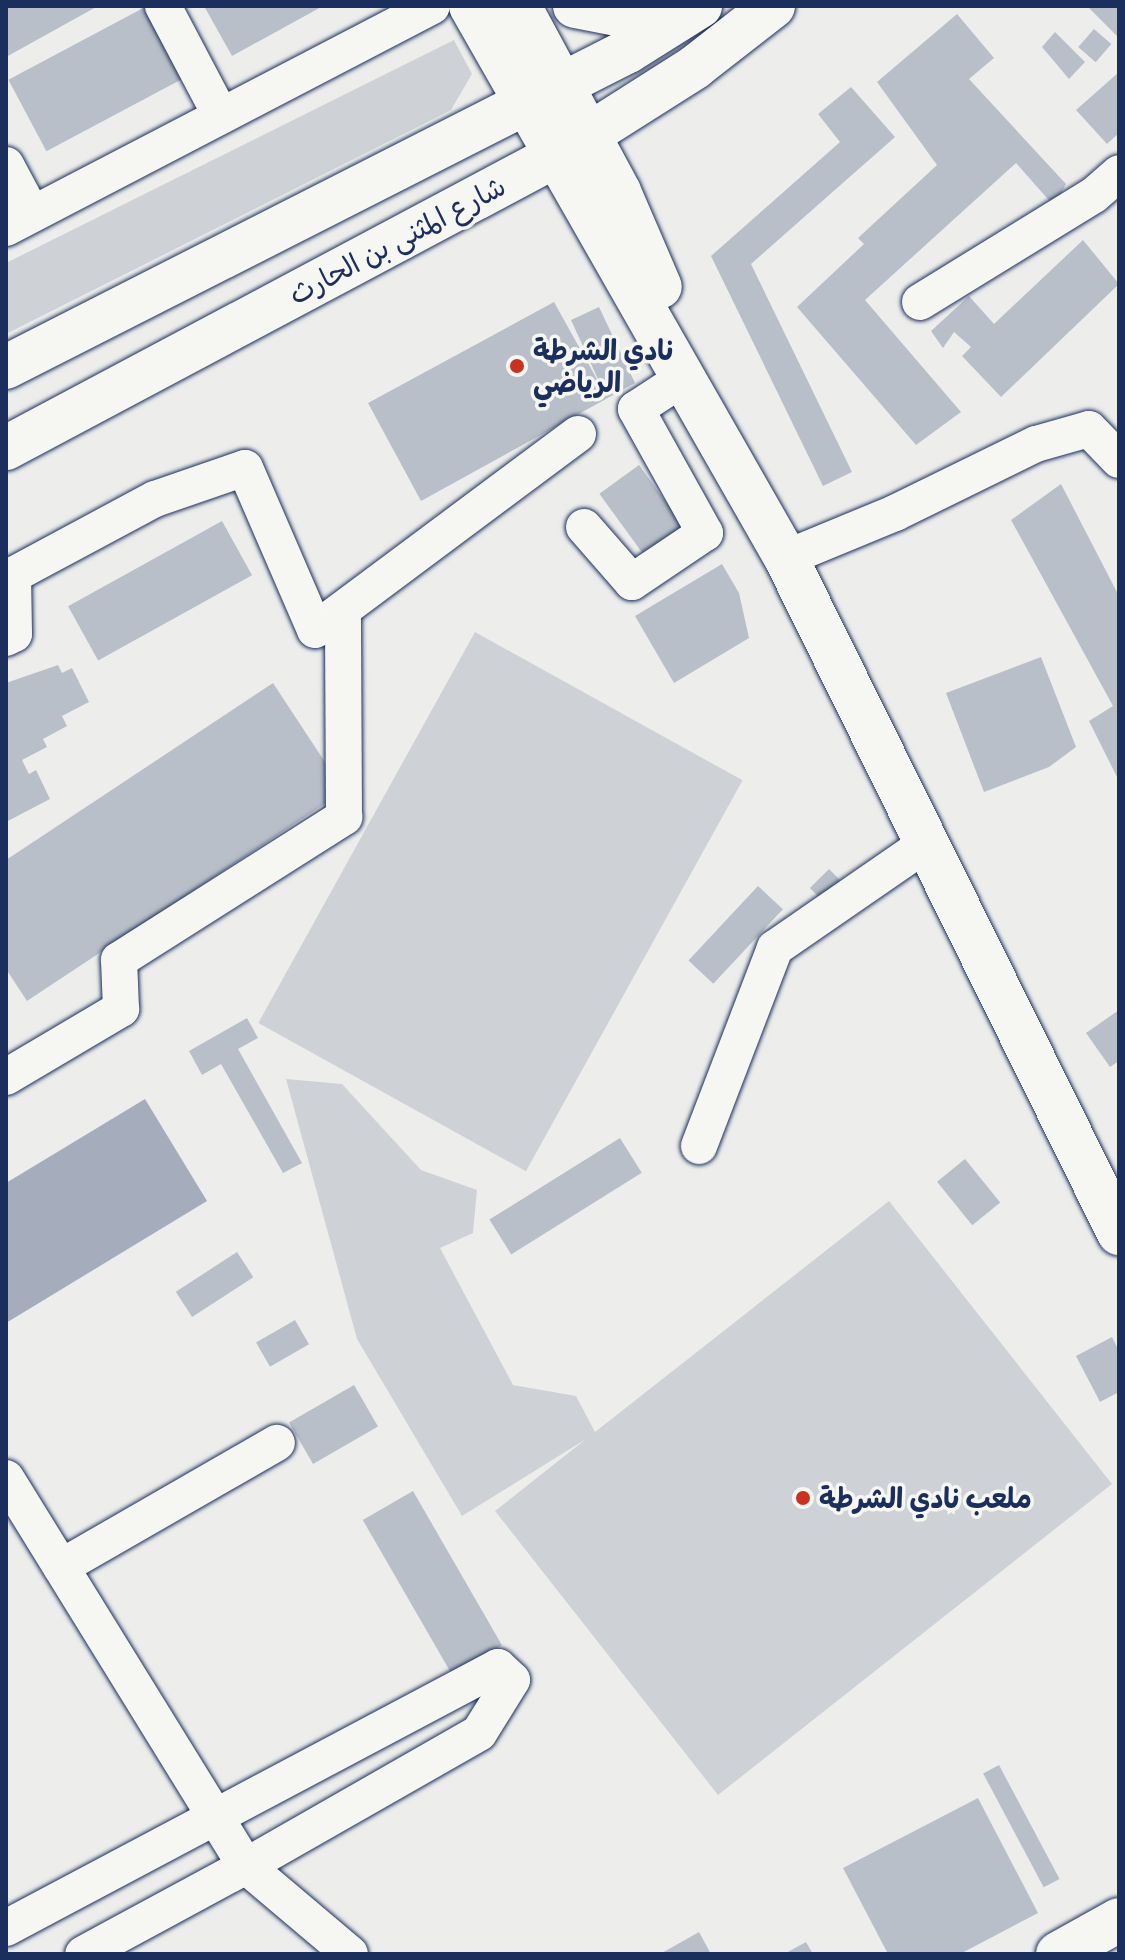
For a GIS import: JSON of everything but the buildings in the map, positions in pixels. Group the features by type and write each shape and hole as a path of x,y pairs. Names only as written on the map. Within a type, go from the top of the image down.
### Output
{"main road":[{"path":"471,6 543,94 742,477"},
{"path":"519,6 543,94"},
{"path":"575,6 637,18 673,6"},
{"path":"6,367 543,94 700,6"},
{"name":"شارع المثنى بن الحارث","path":"6,448 572,146 695,67 773,6"},
{"path":"572,146 685,377 786,558 1119,1233"},
{"path":"1058,1954 1119,1920"},
{"path":"1113,1954 1119,1951"}],"street":[{"path":"163,6 221,116"},
{"path":"6,165 19,221 432,6"},
{"path":"920,302 1094,195 1119,173"},
{"path":"584,527 632,582 705,533 636,409 685,377"},
{"path":"786,558 895,513 1036,444 1089,429 1119,460"},
{"path":"6,638 14,634 10,576 155,499 245,468 315,630 578,434"},
{"path":"6,1077 121,1009 119,960 344,817 343,610"},
{"path":"699,1146 775,948 926,844"},
{"path":"61,1567 277,1443"},
{"path":"6,1478 246,1866 350,1954"},
{"path":"6,1928 498,1667 512,1680 479,1733 246,1866 83,1954"}],"shaded area":[{"path":"454,40 472,74 451,110 6,334 6,263"},
{"path":"475,632 743,780 526,1171 258,1023"},
{"name":"ملعب نادي الشرطة","path":"286,1079 342,1084 421,1170 477,1190 473,1233 440,1248 513,1385 576,1396 595,1432 889,1201 1112,1484 718,1795 495,1511 586,1439 462,1516 357,1339"}],"water":[{"path":"145,1099 207,1201 6,1323 6,1183"}],"place":[{"name":"نادي الشرطة الرياضي","path":"517,366"},
{"name":"ملعب نادي الشرطة","path":"803,1498"}]}
